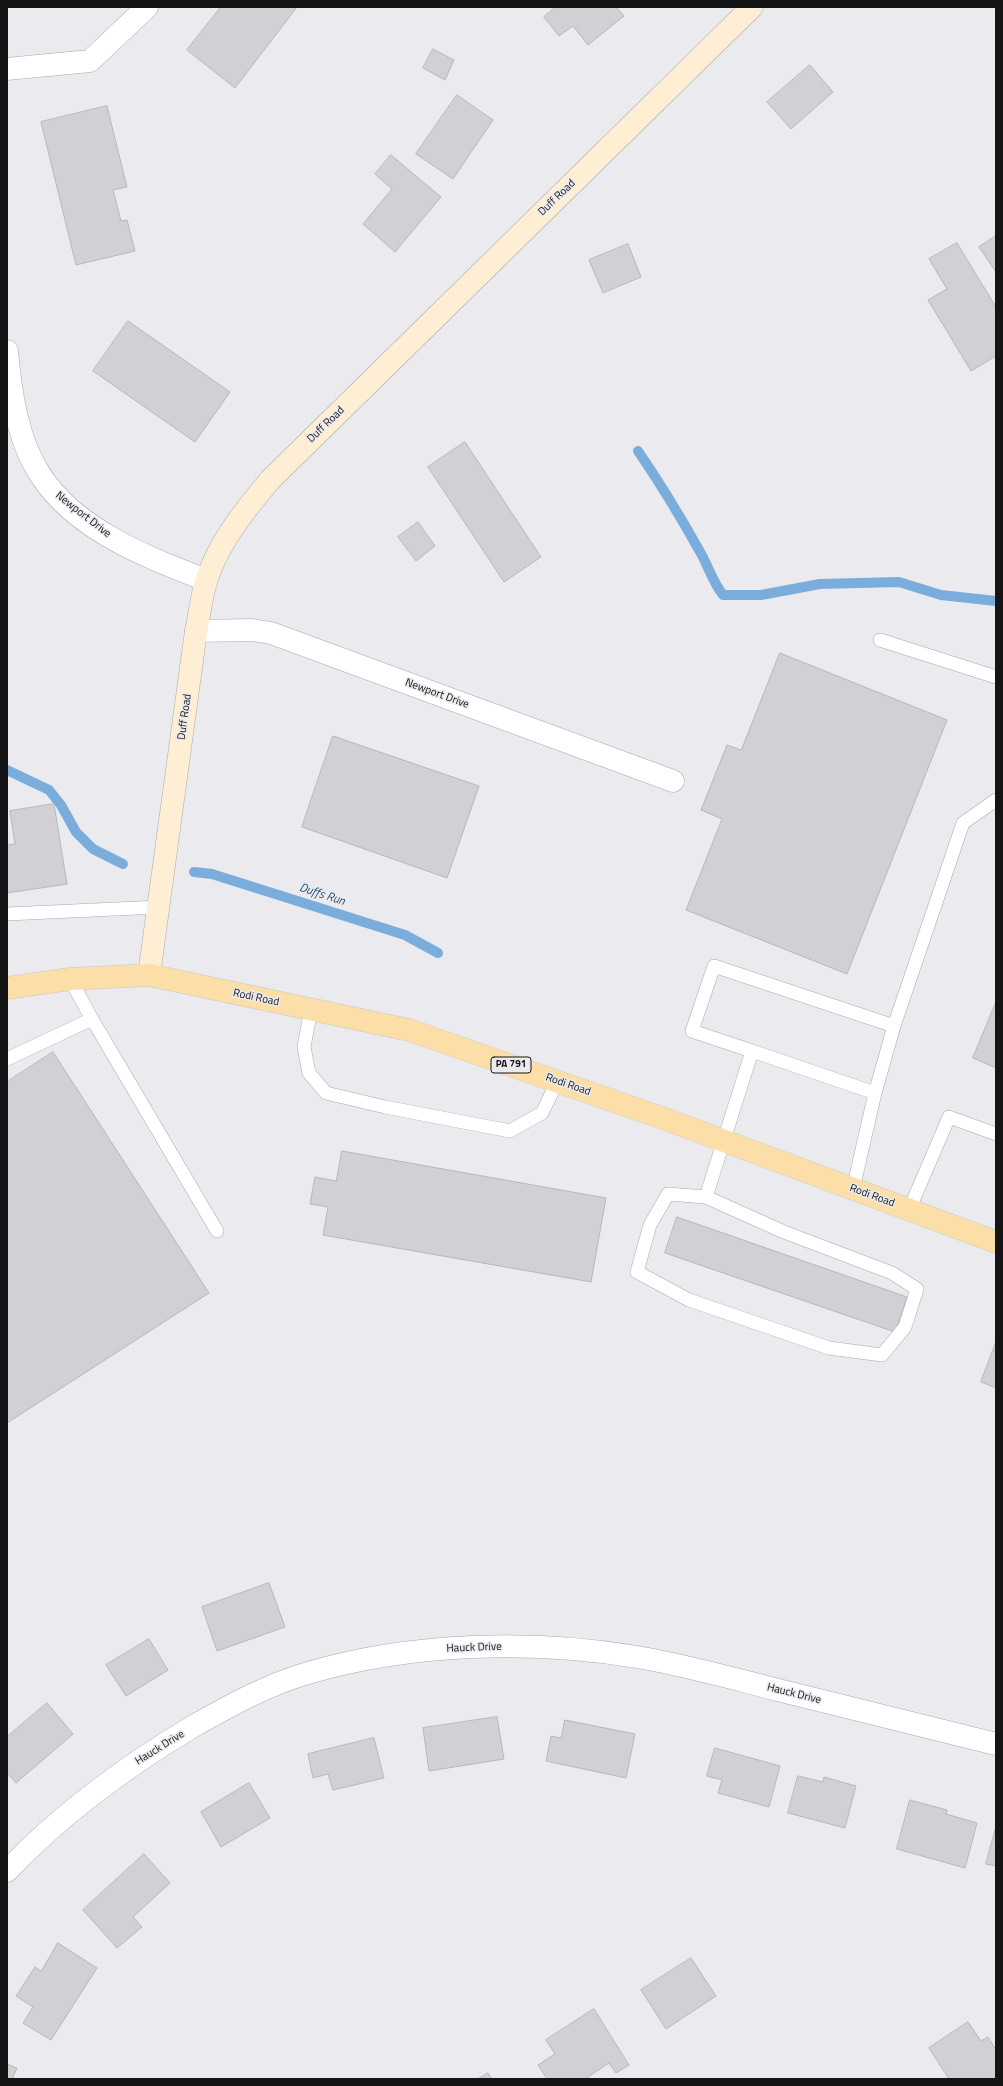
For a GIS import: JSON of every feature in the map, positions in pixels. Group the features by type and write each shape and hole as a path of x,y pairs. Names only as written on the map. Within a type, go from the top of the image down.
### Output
{"main road":[{"name":"Rodi Road","path":"7,988 70,979 149,975 409,1030 724,1141 996,1242"}],"street":[{"path":"7,69 90,61 147,7"},
{"name":"Duff Road","path":"149,975 196,631 206,580 224,541 270,480 752,7"},
{"name":"Newport Drive","path":"7,351 10,388 16,414 32,458 40,475 50,490 92,525 126,547 206,580"},
{"name":"Newport Drive","path":"196,631 252,630 271,633 673,781"},
{"name":"Hauck Drive","path":"7,1871 27,1850 81,1802 152,1751 242,1698 307,1673 391,1653 478,1647 559,1648 636,1656 704,1671 996,1744"}],"lane":[{"path":"880,640 996,677"},
{"path":"853,1189 875,1093 894,1026 963,822 996,800"},
{"path":"7,914 159,907"},
{"path":"875,1093 692,1031 714,966 894,1026"},
{"path":"70,979 217,1231"},
{"path":"311,1009 304,1047 309,1073 326,1093 385,1107 510,1131 542,1113 557,1082"},
{"path":"7,1059 92,1019"},
{"path":"706,1196 752,1051"},
{"path":"909,1210 949,1117 996,1134"},
{"path":"668,1194 706,1196 784,1232 892,1273 917,1289 905,1327 882,1355 828,1348 689,1300 637,1272 650,1226 668,1194"}],"building":[{"path":"221,7 297,7 235,88 187,50"},
{"path":"556,7 616,7 624,16 588,45 573,26 559,36 544,17"},
{"path":"433,49 454,60 445,80 423,68"},
{"path":"810,65 833,92 791,129 767,102"},
{"path":"457,95 493,120 453,179 416,154"},
{"path":"107,106 127,187 113,190 121,221 127,220 135,251 76,265 41,122"},
{"path":"391,155 441,197 395,252 363,224 392,189 375,174"},
{"path":"996,236 996,272 979,247"},
{"path":"957,243 996,307 996,356 971,371 928,300 947,289 929,259"},
{"path":"628,244 641,277 603,293 589,260"},
{"path":"128,321 230,392 195,442 93,371"},
{"path":"465,442 541,557 504,582 428,467"},
{"path":"418,522 435,546 416,561 398,537"},
{"path":"780,653 947,720 847,974 686,910 722,819 701,810 727,745 741,750"},
{"path":"333,736 479,786 447,878 302,827"},
{"path":"54,804 67,884 7,893 7,845 15,844 10,811"},
{"path":"996,1002 996,1068 973,1058"},
{"path":"53,1052 209,1293 7,1423 7,1082"},
{"path":"342,1151 606,1198 591,1282 323,1235 328,1207 310,1204 315,1177 336,1181"},
{"path":"677,1217 907,1297 895,1332 665,1253"},
{"path":"996,1342 996,1388 981,1382"},
{"path":"269,1583 285,1627 217,1651 202,1607"},
{"path":"149,1639 168,1670 126,1696 106,1665"},
{"path":"47,1703 73,1734 16,1783 7,1773 7,1737"},
{"path":"497,1717 504,1759 429,1771 423,1728"},
{"path":"565,1720 635,1734 626,1778 546,1761 551,1736 561,1738"},
{"path":"374,1738 384,1778 333,1790 328,1774 313,1778 308,1754"},
{"path":"715,1748 780,1766 769,1807 718,1793 722,1780 707,1776"},
{"path":"798,1776 823,1782 824,1777 856,1786 845,1828 788,1813"},
{"path":"249,1783 270,1818 221,1847 201,1812"},
{"path":"910,1800 947,1810 946,1814 977,1823 965,1868 897,1849"},
{"path":"996,1827 996,1866 986,1864"},
{"path":"144,1854 170,1883 133,1917 142,1927 117,1948 83,1910"},
{"path":"58,1943 97,1968 51,2040 23,2023 33,2007 16,1996 35,1967 41,1971"},
{"path":"691,1958 716,1996 666,2029 641,1990"},
{"path":"594,2009 629,2065 616,2073 609,2063 585,2079 547,2079 538,2065 555,2054 546,2040"},
{"path":"968,2022 981,2041 988,2037 996,2050 996,2079 949,2079 929,2048"},
{"path":"7,2064 17,2068 12,2079 7,2079"},
{"path":"488,2073 492,2079 478,2079"}],"waterway":[{"path":"638,451 685,525 723,595 761,595 820,584 899,582 941,595 996,601"},
{"name":"Duffs Run","path":"7,770 49,790 61,805 76,832 93,849 123,864"},
{"name":"Duffs Run","path":"194,872 212,874 405,935 438,953"}]}
